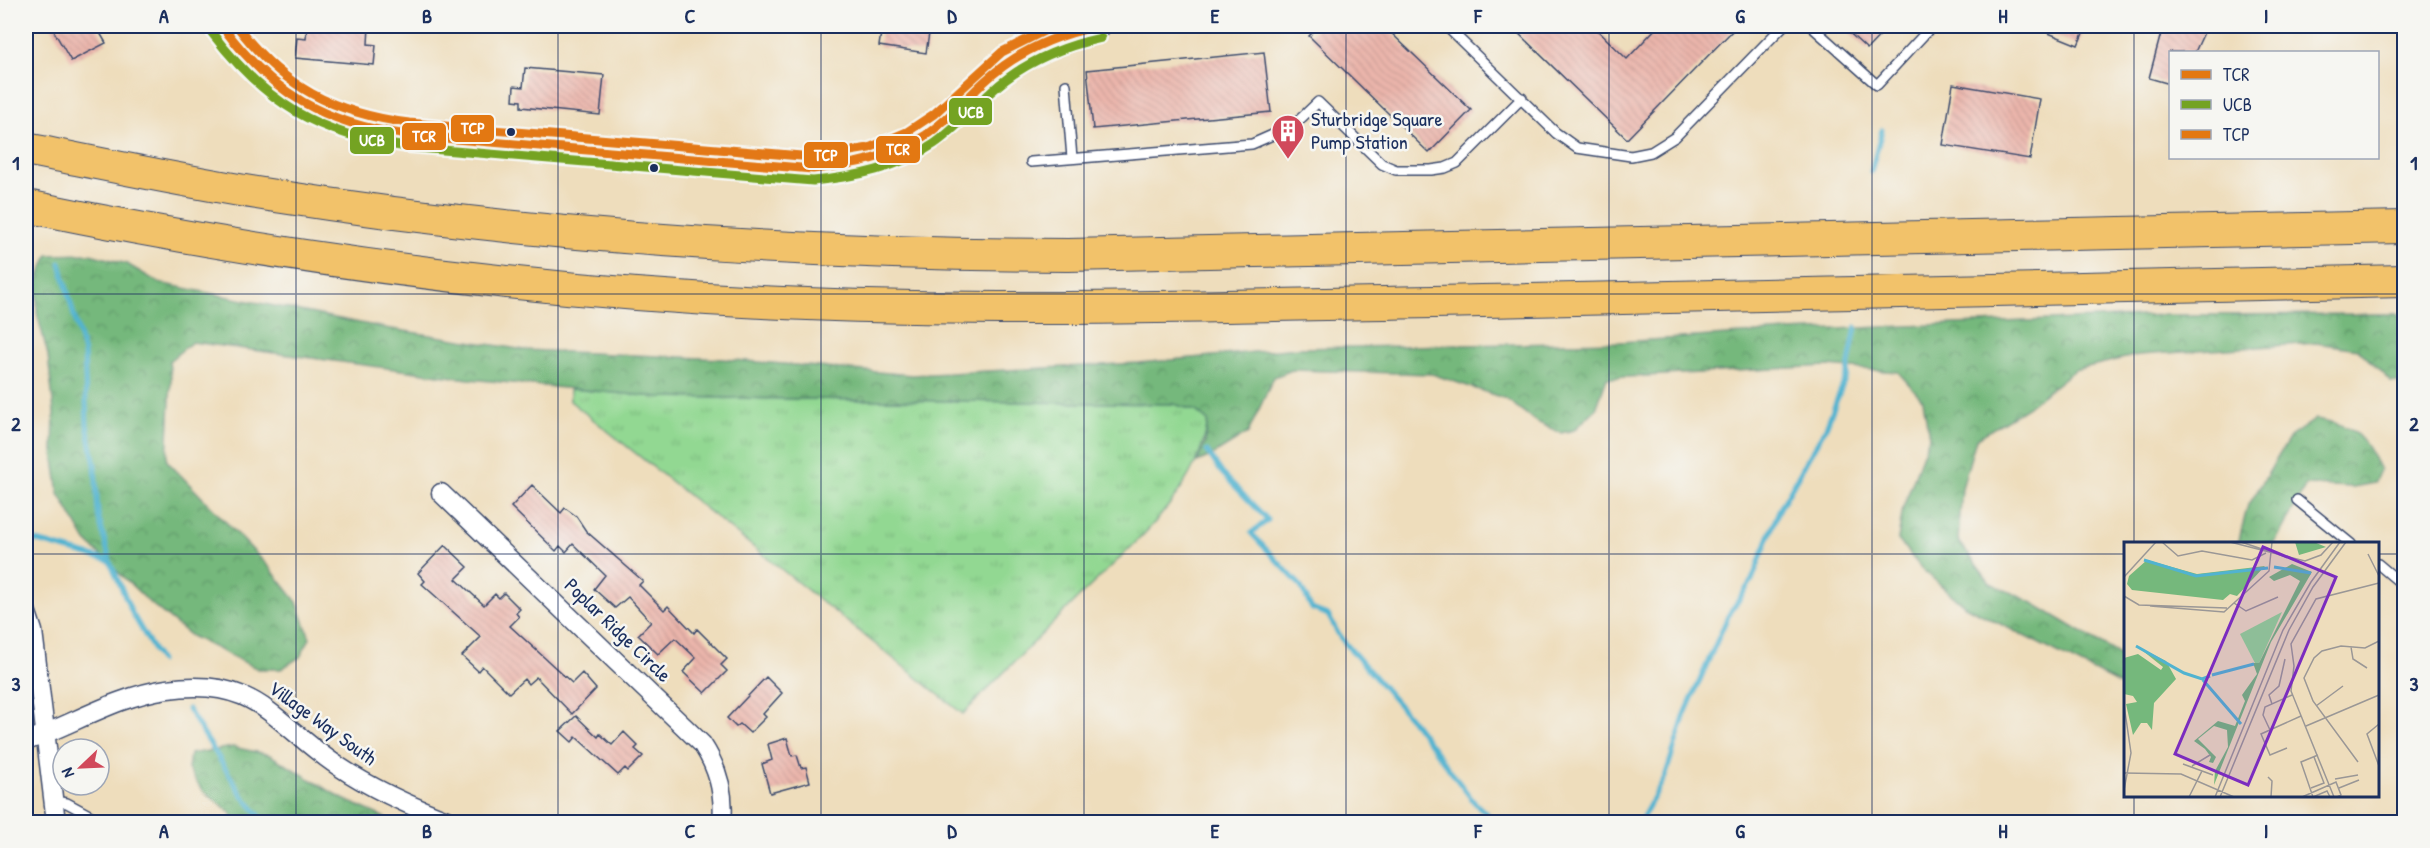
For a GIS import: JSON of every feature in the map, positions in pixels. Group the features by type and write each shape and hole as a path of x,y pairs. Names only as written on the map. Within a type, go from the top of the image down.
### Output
{"highway":[{"path":"26,149 189,182 421,216 659,241 858,252 1091,254 2404,228"},
{"path":"26,206 150,232 442,274 658,296 830,305 1070,309 2404,281"}],"main road":[{"path":"222,26 248,59 288,94 322,114 358,126 486,140 813,169 855,165 910,145 936,128 1012,59 1058,36 1098,26"}],"street":[{"name":"Poplar Ridge Circle","path":"441,493 702,744 710,756 720,782 722,822"},
{"path":"26,610 33,631 56,822"},
{"name":"Village Way South","path":"26,741 141,694 167,689 224,690 252,698 346,771 401,802 452,822"}],"lane":[{"path":"1446,26 1556,133 1577,148 1631,156 1651,152 1675,137 1783,26"},
{"path":"1811,26 1877,85 1932,26"},
{"path":"1066,85 1072,158"},
{"path":"1031,162 1252,144 1293,126 1317,102 1382,164 1396,170 1445,168 1457,163 1470,153 1522,98"},
{"path":"2297,500 2350,542"},
{"path":"2379,565 2404,586"},
{"path":"53,801 67,803 102,822"}],"green space":[{"path":"90,254 127,264 159,283 385,328 525,350 723,359 912,375 1139,363 1298,348 1620,342 1788,331 2167,315 2404,314 2404,383 2391,382 2358,349 2316,343 2138,355 2074,370 2029,406 1976,439 1962,488 1958,540 1990,583 2031,602 2124,657 2124,686 1965,606 1922,569 1898,540 1903,508 1929,437 1923,400 1898,372 1827,366 1607,378 1596,409 1574,430 1561,433 1537,422 1506,399 1432,374 1292,370 1274,377 1248,433 1197,462 1205,443 1208,421 1196,411 1174,404 657,397 469,379 192,342 169,361 171,378 167,461 270,568 297,602 310,638 300,657 281,669 258,669 191,636 149,602 86,541 59,494 53,452 54,412 48,355 37,313 37,282 48,255"},
{"path":"570,389 657,397 1174,404 1196,411 1208,421 1201,448 1190,473 1158,518 1139,540 963,714 570,401"},
{"path":"2316,419 2340,425 2349,429 2363,441 2380,470 2374,483 2353,487 2306,485 2276,542 2238,542 2247,508 2290,437"},
{"path":"233,747 270,755 343,799 394,822 237,822 229,811 202,790 188,769 190,754"}],"building":[{"path":"51,26 96,26 106,43 71,61"},
{"path":"307,26 369,26 368,44 376,45 374,65 295,58 297,38 306,39"},
{"path":"882,26 930,27 926,53 879,46"},
{"path":"1319,26 1384,26 1471,110 1429,153 1309,36"},
{"path":"1511,26 1593,26 1627,59 1658,26 1737,26 1627,139"},
{"path":"1842,26 1889,26 1867,49"},
{"path":"2031,26 2086,26 2078,45"},
{"path":"2163,26 2207,26 2195,51 2169,51 2169,84 2149,78"},
{"path":"1264,52 1271,112 1093,129 1087,70"},
{"path":"525,68 604,75 600,115 521,107 521,101 513,100 514,86 523,87"},
{"path":"1953,84 2040,99 2030,159 1943,145"},
{"path":"532,485 561,513 565,508 576,516 586,531 643,581 639,585 664,610 668,606 694,633 697,629 727,659 721,665 727,671 705,693 683,672 696,658 675,638 658,654 638,635 651,622 628,597 615,608 594,589 605,575 573,544 566,552 560,546 556,551 511,507"},
{"path":"445,545 468,567 456,579 484,605 495,594 499,598 504,593 520,609 516,613 519,617 510,626 572,683 582,673 596,689 572,714 536,677 528,684 524,679 509,693 482,666 478,671 462,656 481,637 422,584 425,581 418,573"},
{"path":"766,677 782,693 763,714 766,717 750,733 740,724 736,727 727,718"},
{"path":"576,716 598,737 600,734 612,745 624,732 638,746 635,749 643,756 628,771 625,768 618,775 576,737 572,742 560,731"},
{"path":"787,738 792,756 797,755 801,768 806,767 810,782 770,793 762,764 772,760 768,744"}],"waterway":[{"path":"1871,172 1882,130"},
{"path":"60,263 84,353 87,425 95,465 98,515 110,561 132,613 160,661"},
{"path":"1640,822 1665,777 1685,714 1728,616 1752,580 1779,510 1826,427 1847,374 1856,327"},
{"path":"1207,451 1222,473 1268,520 1251,533 1300,585 1312,609 1328,615 1340,637 1411,719 1474,802 1488,815"},
{"path":"26,538 110,561"},
{"path":"188,709 242,795 265,822"}],"transit line":[{"name":"TCR","path":"222,26 261,70 303,102 326,114 378,130 408,135 813,169 872,159 913,143 942,123 996,71 1023,53 1067,34 1098,26"},
{"name":"TCP","path":"237,26 273,65 312,94 333,104 382,118 409,123 813,157 869,148 907,132 934,114 1002,52 1054,26"},
{"name":"UCB","path":"212,33 232,58 274,97 321,124 376,142 407,147 813,181 876,170 906,159 934,144 950,132 991,92 1016,73 1056,51 1101,38"}],"place":[{"name":"Sturbridge Square Pump Station","path":"1288,160"}]}
